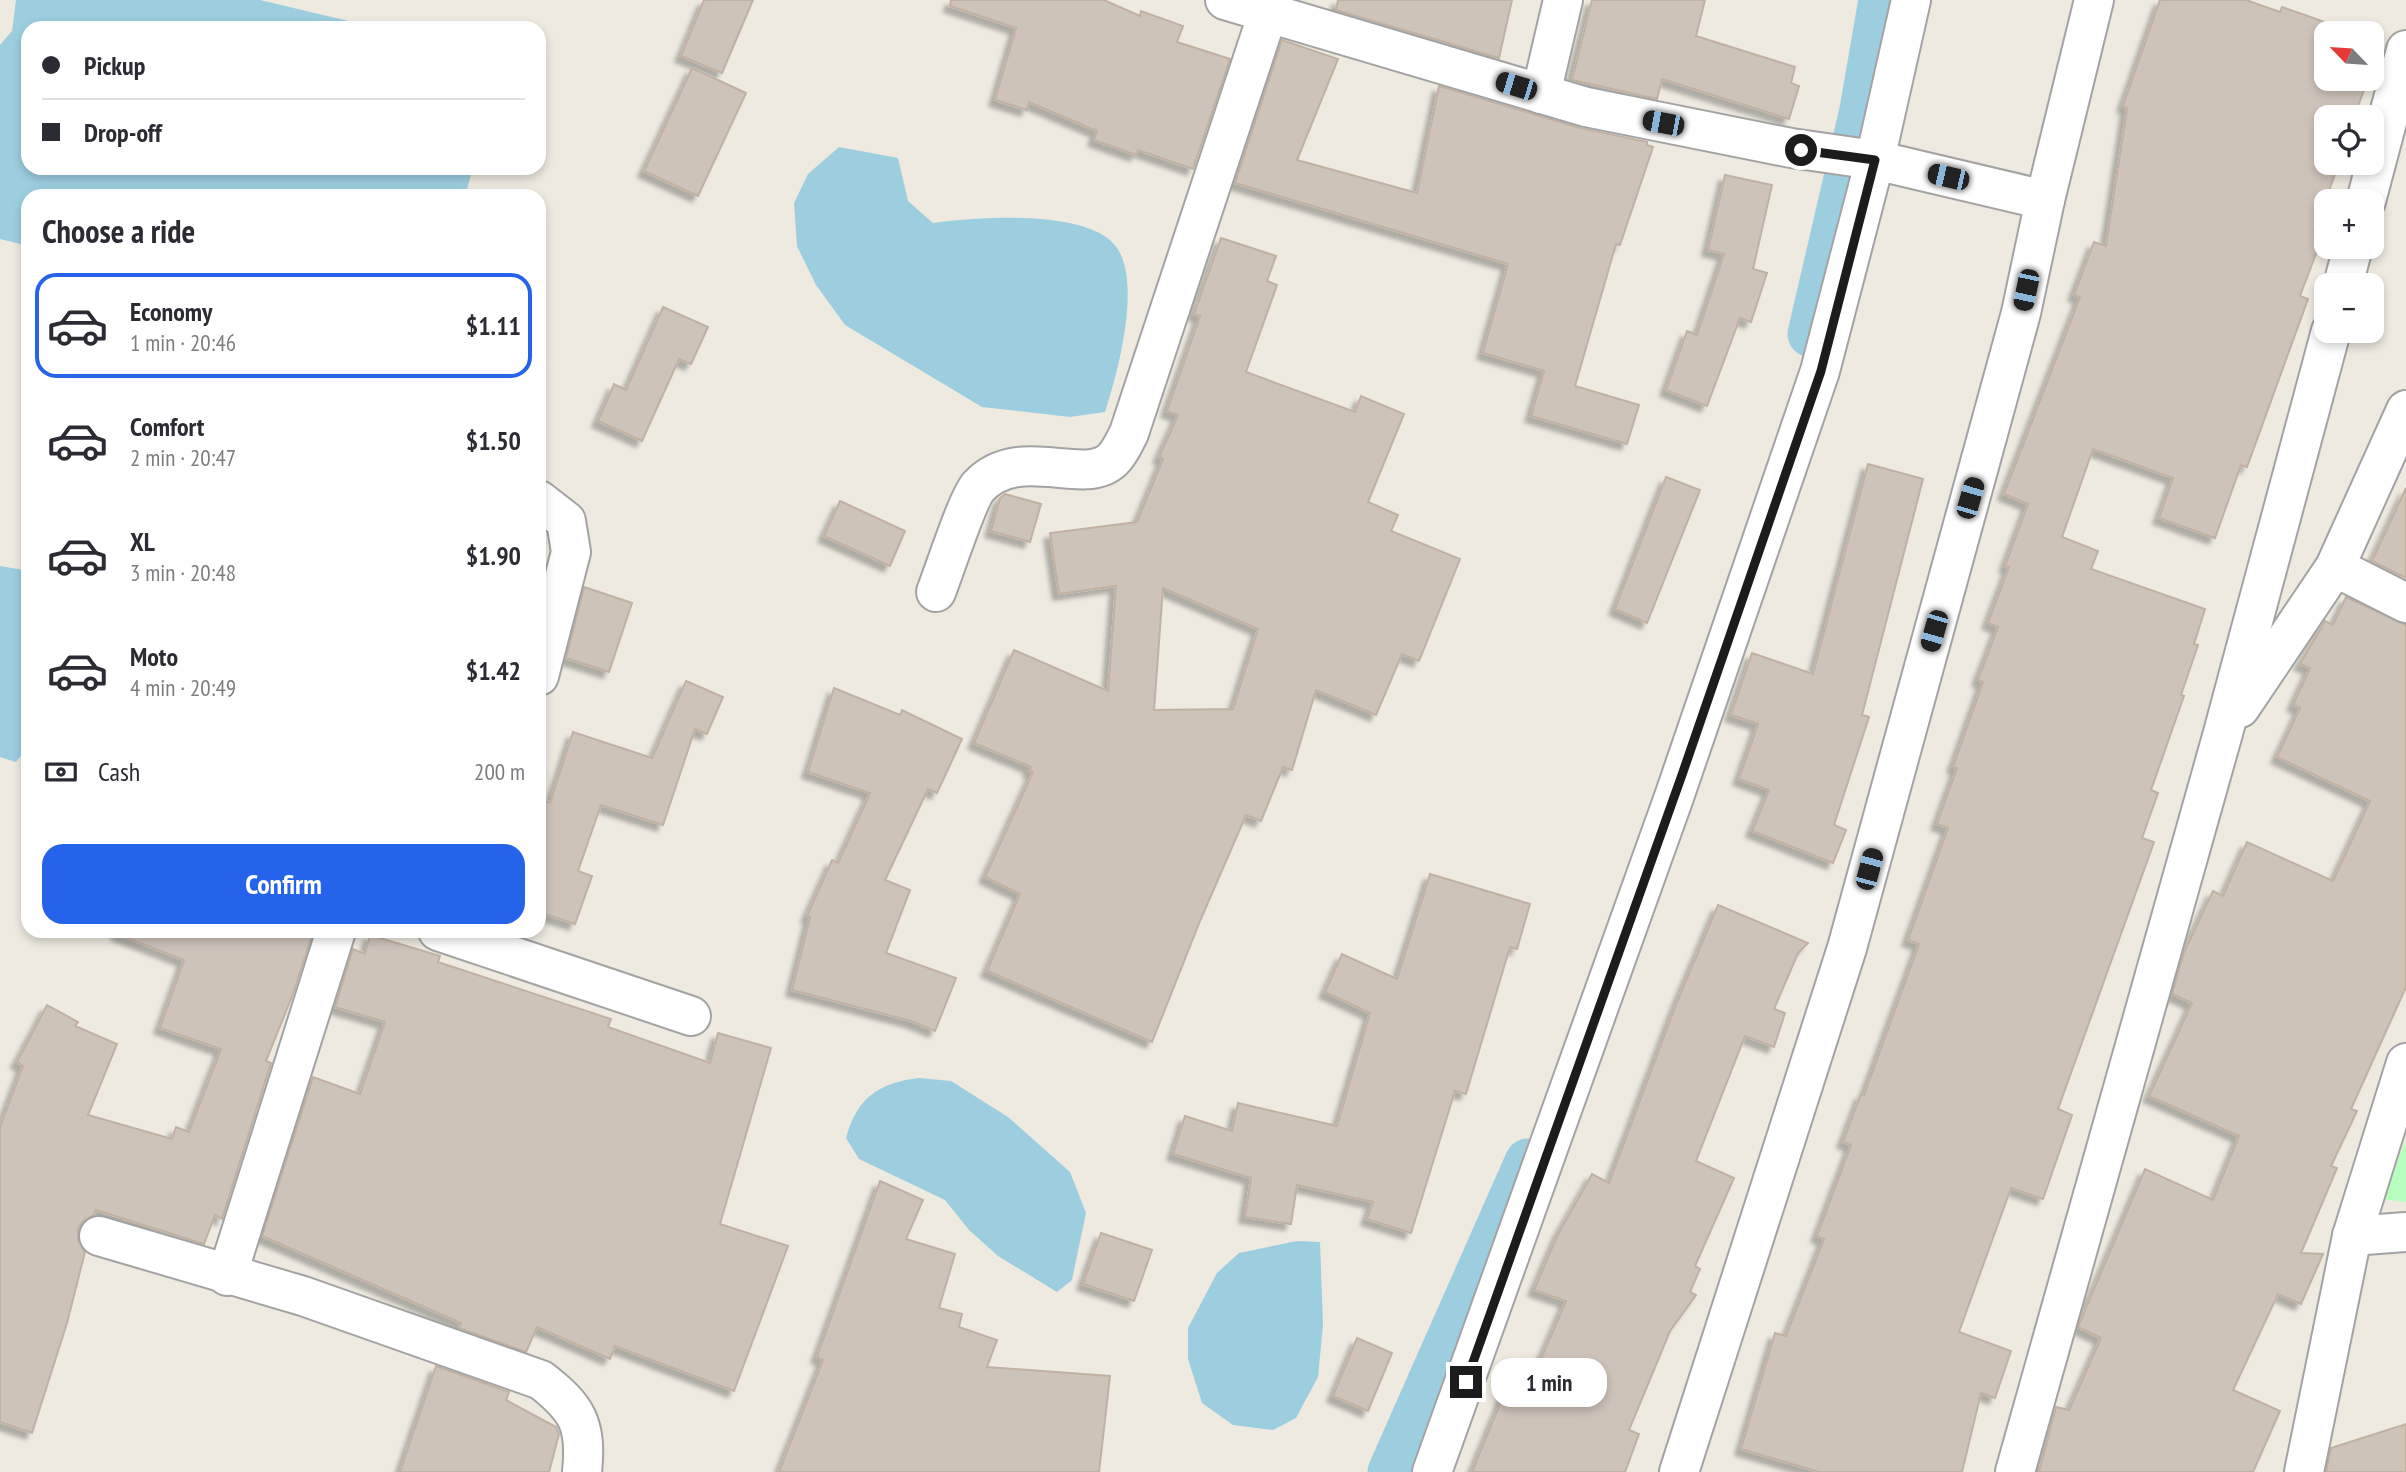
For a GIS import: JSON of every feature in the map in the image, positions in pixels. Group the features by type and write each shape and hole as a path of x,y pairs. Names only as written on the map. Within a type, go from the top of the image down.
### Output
{"street":[{"path":"1225,0 1586,107 1801,150 1866,159 2045,200"},
{"path":"1541,93 1563,0"},
{"path":"1432,1472 1674,797 1821,371 1866,159 1912,0"},
{"path":"1679,1472 1847,948 2021,313 2045,200 2094,0"},
{"path":"936,592 977,488 1002,468 1034,466 1090,471 1114,459 1129,433 1268,13"},
{"path":"2368,189 2406,50"},
{"path":"2015,1472 2224,733 2328,343"},
{"path":"2224,733 2335,566 2406,410"},
{"path":"546,506 566,522 571,552 546,649"},
{"path":"2335,566 2406,603"},
{"path":"227,1276 335,938"},
{"path":"465,938 691,1016"},
{"path":"2304,1472 2352,1236 2406,1063"},
{"path":"2352,1236 2406,1232"},
{"path":"99,1236 227,1276 303,1296 541,1380 569,1402 581,1427 582,1472"}],"green space":[{"path":"2406,1141 2406,1202 2380,1199"}],"water":[{"path":"16,0 260,0 348,21 21,21 21,175 471,175 467,189 21,189 21,244 0,239 0,45 12,31"},
{"path":"839,147 898,158 908,201 933,223 999,218 1051,220 1095,231 1111,241 1121,256 1127,276 1128,299 1121,350 1105,412 1070,417 982,407 845,325 816,285 797,246 794,203 808,174"},
{"path":"0,566 21,570 21,756 16,762 0,757"},
{"path":"919,1078 951,1081 1008,1117 1070,1172 1086,1213 1072,1280 1057,1292 998,1256 969,1230 945,1200 859,1159 846,1138 856,1112 871,1095 881,1089"},
{"path":"1297,1241 1320,1242 1323,1325 1318,1377 1296,1418 1273,1430 1233,1425 1202,1403 1188,1359 1188,1328 1217,1273 1239,1253"}],"building":[{"path":"704,0 753,0 722,73 681,56"},
{"path":"951,0 1104,0 1140,16 1141,11 1183,26 1177,42 1230,59 1193,169 1138,150 1136,155 1094,140 1097,131 1029,102 1027,110 995,100 1016,28 950,6"},
{"path":"1338,0 1512,0 1499,58 1336,10"},
{"path":"1592,0 1705,0 1696,36 1795,67 1791,83 1799,86 1789,119 1662,79 1657,99 1572,80"},
{"path":"2160,0 2246,0 2280,12 2282,7 2322,21 2314,21 2314,91 2364,91 2358,105 2314,105 2314,175 2335,175 2330,189 2314,189 2314,259 2300,296 2308,299 2247,467 2241,465 2215,538 2159,518 2173,478 2093,449 2062,537 2098,551 2091,569 2205,609 2194,644 2198,645 2181,695 2184,696 2151,790 2158,793 2142,838 2154,842 2058,1109 2072,1115 2043,1199 2011,1188 1959,1332 2011,1351 1995,1398 1981,1393 1962,1472 1819,1472 1741,1449 1775,1333 1786,1336 1824,1239 1817,1236 1851,1145 1843,1142 1861,1094 1864,1095 1919,944 1908,940 1948,828 1937,824 1957,768 1953,767 1983,682 1978,680 1998,627 1988,623 2028,504 2004,494 2080,297 2074,295 2094,242 2106,246 2127,108 2123,106"},
{"path":"1282,40 1338,59 1297,160 1417,193 1439,86 1580,128 1647,142 1647,145 1653,147 1620,245 1616,244 1575,386 1639,405 1627,444 1531,416 1544,371 1483,353 1508,264 1235,183"},
{"path":"692,68 746,93 698,196 644,171"},
{"path":"1725,175 1772,185 1753,269 1767,273 1751,322 1740,318 1707,406 1666,390 1687,331 1697,335 1724,254 1708,250"},
{"path":"1221,238 1276,256 1267,281 1277,285 1246,372 1355,412 1361,396 1404,414 1368,502 1398,515 1391,531 1460,559 1419,661 1402,654 1376,715 1316,690 1292,770 1283,767 1261,821 1246,815 1152,1042 987,971 1020,894 985,877 1033,772 1029,771 1031,767 974,743 1014,650 1108,691 1116,586 1059,594 1050,533 1137,522 1163,459 1159,457 1178,415 1167,411 1200,316 1194,314","holes":["1163,588 1258,629 1233,709 1154,710"]},
{"path":"663,307 708,327 691,364 679,359 642,441 598,421 614,384 626,390"},
{"path":"1868,464 1923,479 1862,715 1869,717 1834,825 1846,830 1833,863 1752,831 1769,790 1739,779 1758,724 1731,715 1752,653 1813,674"},
{"path":"1666,477 1700,490 1647,623 1615,609"},
{"path":"2406,488 2406,578 2372,561"},
{"path":"1005,494 1041,504 1030,542 991,531 1000,498"},
{"path":"840,501 905,531 890,566 824,536"},
{"path":"584,587 632,603 609,672 566,658"},
{"path":"2346,597 2406,625 2406,987 2351,1109 2357,1111 2331,1166 2337,1168 2301,1253 2323,1254 2301,1304 2278,1294 2233,1390 2280,1411 2253,1472 2039,1472 2056,1407 2069,1410 2101,1338 2078,1327 2145,1169 2213,1200 2239,1136 2149,1096 2192,1003 2172,994 2184,952 2213,891 2223,896 2247,842 2333,881 2370,801 2277,757 2300,708 2293,705 2310,668 2300,664 2325,621 2333,625"},
{"path":"686,681 723,697 707,734 695,729 663,825 601,805 578,871 592,876 575,924 546,914 546,802 550,803 573,732 652,758"},
{"path":"834,688 900,715 902,710 962,739 937,793 928,789 885,880 910,890 886,953 956,978 935,1031 911,1021 792,990 810,917 807,916 832,860 838,863 870,793 808,772"},
{"path":"1430,874 1530,904 1517,949 1510,947 1466,1094 1455,1091 1411,1233 1367,1219 1373,1202 1297,1185 1291,1224 1245,1217 1251,1178 1173,1154 1185,1116 1232,1131 1238,1103 1337,1126 1370,1013 1325,992 1342,954 1397,979"},
{"path":"1718,905 1808,943 1798,953 1774,1009 1785,1013 1774,1047 1745,1036 1696,1161 1734,1178 1695,1266 1700,1269 1690,1292 1696,1295 1670,1331 1629,1430 1639,1434 1625,1472 1472,1472 1506,1389 1525,1396 1566,1301 1534,1290 1558,1234 1592,1174 1609,1183 1677,1002"},
{"path":"127,938 311,938 293,994 266,1061 271,1063 222,1219 215,1215 204,1244 96,1210 94,1215 83,1221 78,1229 78,1240 85,1252 67,1323 32,1433 0,1422 0,1127 23,1066 17,1062 47,1005 78,1022 75,1026 117,1044 88,1115 172,1139 176,1127 189,1132 221,1049 160,1028 184,960"},
{"path":"369,938 380,938 440,956 438,962 611,1019 608,1027 710,1063 718,1033 771,1048 720,1224 788,1246 734,1391 615,1346 610,1359 537,1327 526,1352 459,1328 461,1323 262,1236 313,1077 360,1094 385,1022 335,1007 353,949 365,954"},
{"path":"880,1181 923,1200 906,1239 955,1254 939,1308 962,1314 959,1327 997,1340 987,1367 1110,1376 1099,1472 779,1472 823,1360 817,1357"},
{"path":"1101,1233 1152,1250 1134,1301 1083,1284"},
{"path":"1357,1338 1392,1353 1368,1411 1333,1396"},
{"path":"436,1366 509,1392 506,1400 556,1427 559,1434 549,1472 400,1472"},
{"path":"2406,1424 2406,1472 2326,1472 2331,1448"}],"waterway":[{"path":"1811,334 1863,110 1882,0"},
{"path":"1391,1472 1528,1162"}],"route":[{"path":"1466,1382 1683,772 1821,371 1875,160 1801,150"}]}
